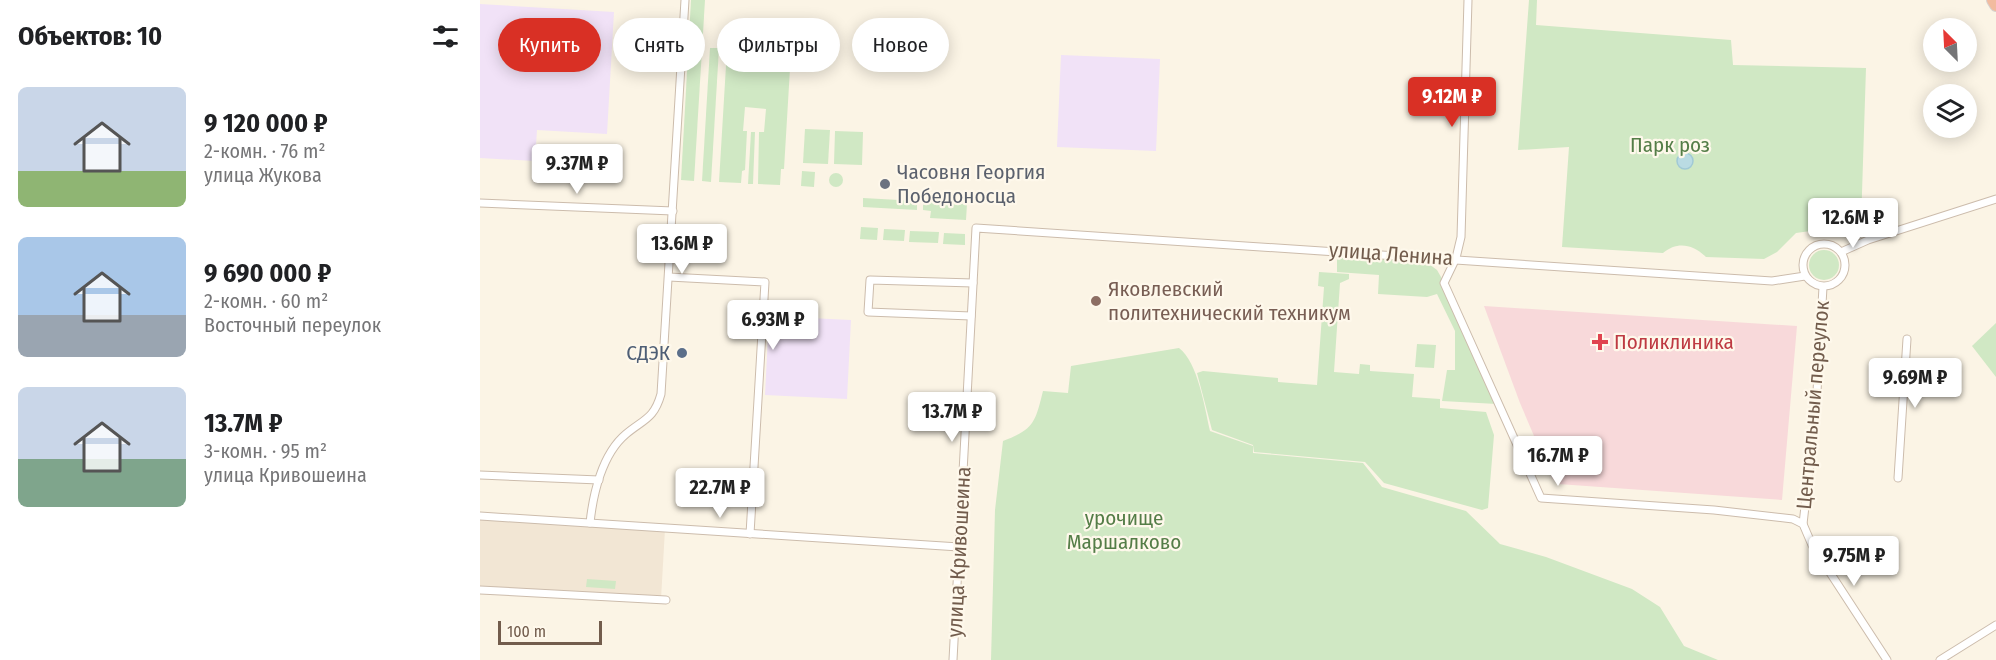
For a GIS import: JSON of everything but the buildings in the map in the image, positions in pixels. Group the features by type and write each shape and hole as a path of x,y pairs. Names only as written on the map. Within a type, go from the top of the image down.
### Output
{"highway":[{"path":"1993,0 1996,5"}],"street":[{"path":"590,523 599,480 614,447 657,409 663,383 685,0"},
{"path":"1468,0 1461,237 1456,258 1444,283 1541,498 1768,515 1793,519 1803,524 1812,545 1887,660"},
{"path":"1841,252 1864,241 1996,199"},
{"path":"480,203 673,210"},
{"name":"улица Ленина","path":"976,228 1456,258 1772,281 1805,276"},
{"name":"улица Кривошеина","path":"953,660 976,228"},
{"path":"1828,244 1841,252 1845,260 1843,275 1838,282 1823,287 1805,276 1803,260 1812,247 1828,244"},
{"path":"669,277 765,282 750,534"},
{"path":"971,316 868,312 870,280 973,283"},
{"name":"Центральный переулок","path":"1803,524 1816,409 1823,287"},
{"path":"1898,478 1907,339"},
{"path":"480,475 599,480"},
{"path":"480,516 959,547"},
{"path":"480,590 666,600"},
{"path":"1940,660 1996,625"}],"shaded area":[{"path":"480,4 614,12 607,134 537,130 535,161 480,158"},
{"path":"1061,55 1160,59 1156,151 1057,147"},
{"path":"1484,306 1797,326 1782,500 1558,484 1552,478 1520,403"},
{"path":"769,316 851,320 847,399 765,395"},
{"path":"480,517 665,529 661,599 480,590"}],"green space":[{"path":"691,0 705,0 704,18 690,18"},
{"name":"Парк роз","path":"1529,0 1537,0 1536,25 1731,40 1733,65 1866,68 1861,224 1796,233 1777,252 1764,259 1706,257 1696,249 1685,246 1674,247 1663,253 1562,247 1569,147 1518,150"},
{"path":"710,48 717,48 711,182 702,181"},
{"path":"687,72 701,72 694,181 681,180"},
{"path":"726,72 790,72 784,169 781,169 780,185 758,184 759,132 764,132 766,109 745,107 743,131 747,131 745,170 742,171 741,183 719,182"},
{"path":"805,129 830,130 828,164 803,163"},
{"path":"835,131 863,132 862,165 834,164"},
{"path":"751,132 755,132 753,184 748,184"},
{"path":"802,171 815,172 814,187 801,186"},
{"path":"833,173 839,173 843,180 839,187 833,187 829,183 829,177"},
{"path":"863,198 917,201 917,210 863,207"},
{"path":"923,201 967,204 966,220 930,218 931,211 923,210"},
{"path":"861,227 878,228 877,240 860,239"},
{"path":"884,229 905,230 904,241 883,240"},
{"path":"910,231 939,232 938,243 909,242"},
{"path":"944,233 965,234 965,245 943,244"},
{"path":"1824,250 1830,251 1838,259 1838,271 1830,279 1824,280 1818,279 1810,271 1809,265 1810,259 1818,251"},
{"path":"1337,256 1426,262 1437,270 1497,404 1442,401 1447,370 1455,370 1455,331 1437,294 1427,297 1378,294 1379,275 1337,272"},
{"path":"1319,272 1349,274 1349,279 1340,283 1334,372 1359,374 1360,364 1370,365 1370,371 1414,374 1412,397 1440,399 1440,408 1486,412 1494,435 1488,508 1482,510 1384,483 1365,462 1254,452 1253,445 1212,430 1197,373 1203,371 1278,378 1278,382 1317,385 1324,287 1318,286"},
{"path":"1996,323 1996,377 1972,346"},
{"path":"1417,344 1436,345 1434,368 1415,367"},
{"name":"урочище Маршалково","path":"1179,348 1186,355 1196,375 1210,431 1253,446 1253,453 1363,463 1382,487 1466,511 1500,544 1546,557 1632,589 1660,607 1684,646 1718,660 991,660 995,510 1003,441 1021,433 1032,424 1043,391 1068,393 1071,366"},
{"path":"587,579 616,581 615,589 586,587"}],"water":[{"path":"1682,153 1688,153 1693,161 1691,167 1682,169 1677,164 1677,158"}],"place":[{"name":"Часовня Георгия Победоносца","path":"885,184"},
{"name":"Яковлевский политехнический техникум","path":"1096,301"},
{"name":"Поликлиника","path":"1600,342"},
{"name":"СДЭК","path":"682,353"}]}
